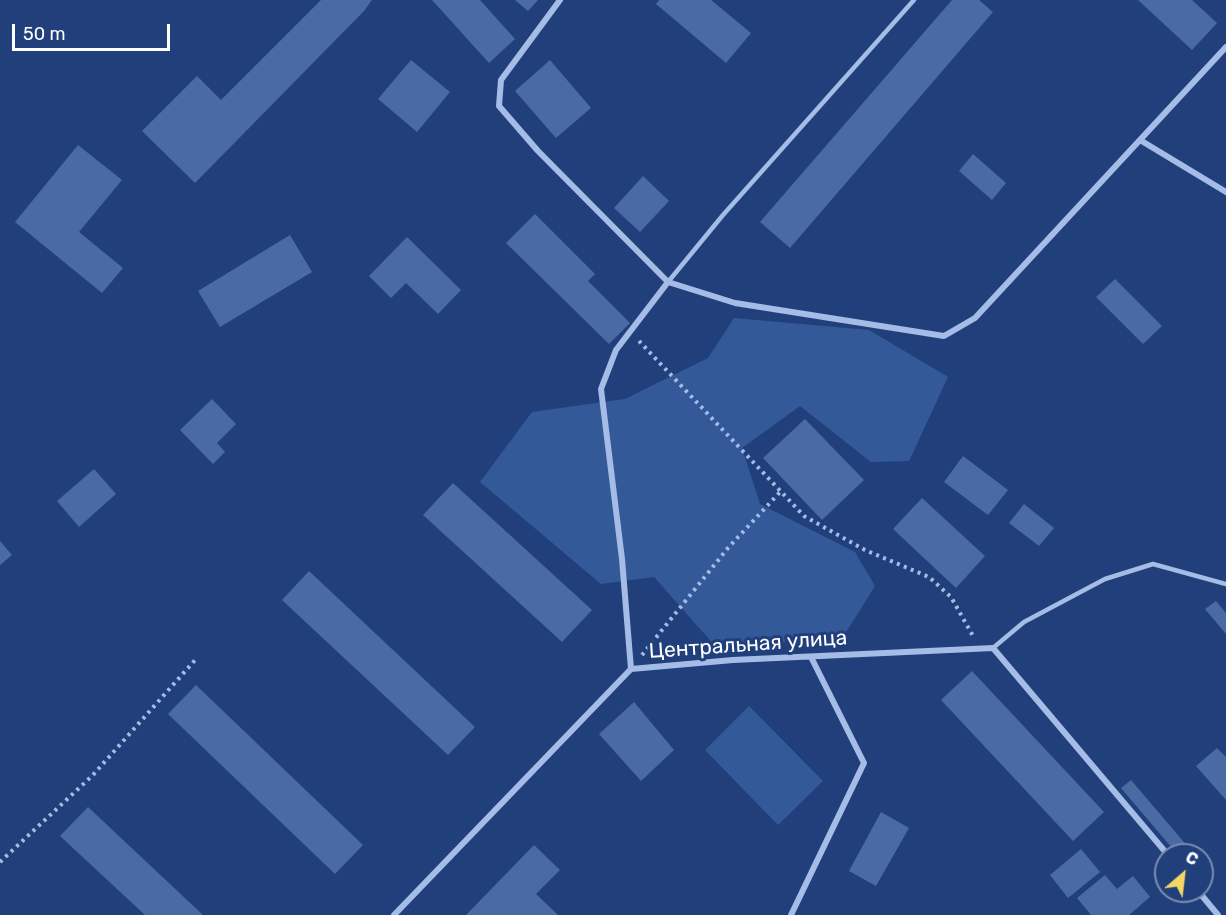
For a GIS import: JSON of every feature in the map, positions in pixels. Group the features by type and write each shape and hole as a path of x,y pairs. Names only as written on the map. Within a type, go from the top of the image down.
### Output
{"street":[{"path":"560,0 501,80 499,106 538,151 668,282 735,303 944,336 975,318 1226,46"},
{"path":"1140,140 1226,192"},
{"path":"631,669 622,559 601,389 616,350 668,282"},
{"path":"993,648 1158,843"},
{"name":"Центральная улица","path":"394,915 631,669 733,660 993,648"},
{"path":"791,915 864,763 811,657"},
{"path":"1208,903 1218,915"}],"lane":[{"path":"668,282 723,215 914,0"},
{"path":"993,648 1024,621 1105,579 1153,564 1226,584"}],"path":[{"path":"630,332 804,516 865,550 928,577 951,597 979,648"},
{"path":"631,669 728,548 781,491"},
{"path":"0,862 93,775 196,659"}],"shaded area":[{"path":"734,318 869,330 948,377 909,461 871,462 800,406 742,448 760,504 855,552 875,586 843,637 717,648 654,577 601,584 480,482 532,412 625,399 708,358"},
{"path":"749,706 823,781 778,825 705,750"}],"building":[{"path":"321,0 372,0 364,11 195,183 142,131 197,76 221,100"},
{"path":"432,0 480,0 515,39 489,63"},
{"path":"515,0 538,0 528,11"},
{"path":"659,0 711,0 751,33 726,63 656,4"},
{"path":"952,0 979,0 993,12 790,248 760,222"},
{"path":"1138,0 1192,0 1217,23 1192,50"},
{"path":"411,60 450,92 417,132 378,99"},
{"path":"550,60 591,108 556,138 515,91"},
{"path":"78,145 122,180 79,232 123,268 102,293 15,222"},
{"path":"973,154 1006,183 992,200 959,171"},
{"path":"643,176 669,201 640,232 614,208"},
{"path":"535,214 595,274 588,281 630,323 609,344 506,243"},
{"path":"290,235 312,272 220,327 198,291"},
{"path":"407,237 461,290 438,314 406,283 391,298 369,276"},
{"path":"1115,279 1162,326 1143,344 1096,297"},
{"path":"212,399 236,424 217,443 225,452 213,464 180,430"},
{"path":"805,419 864,480 822,520 763,458"},
{"path":"963,456 1008,490 988,515 944,482"},
{"path":"94,469 116,494 79,527 57,501"},
{"path":"453,483 592,610 562,642 423,515"},
{"path":"922,498 985,556 956,588 893,529"},
{"path":"1024,504 1054,528 1039,546 1009,523"},
{"path":"0,541 12,555 0,565"},
{"path":"309,571 475,727 448,755 282,600"},
{"path":"1216,601 1226,613 1226,634 1205,609"},
{"path":"972,671 1104,812 1073,841 941,700"},
{"path":"196,685 363,845 335,874 168,714"},
{"path":"634,702 674,750 641,781 599,734"},
{"path":"1217,748 1226,757 1226,800 1196,766"},
{"path":"1131,780 1185,843 1168,843 1121,788"},
{"path":"88,807 203,915 145,915 60,836"},
{"path":"881,812 909,828 876,886 849,871"},
{"path":"534,845 560,870 536,894 558,915 466,915"},
{"path":"1081,849 1100,872 1068,898 1050,875"},
{"path":"1105,875 1117,889 1133,876 1150,897 1129,915 1091,915 1077,898"}]}
